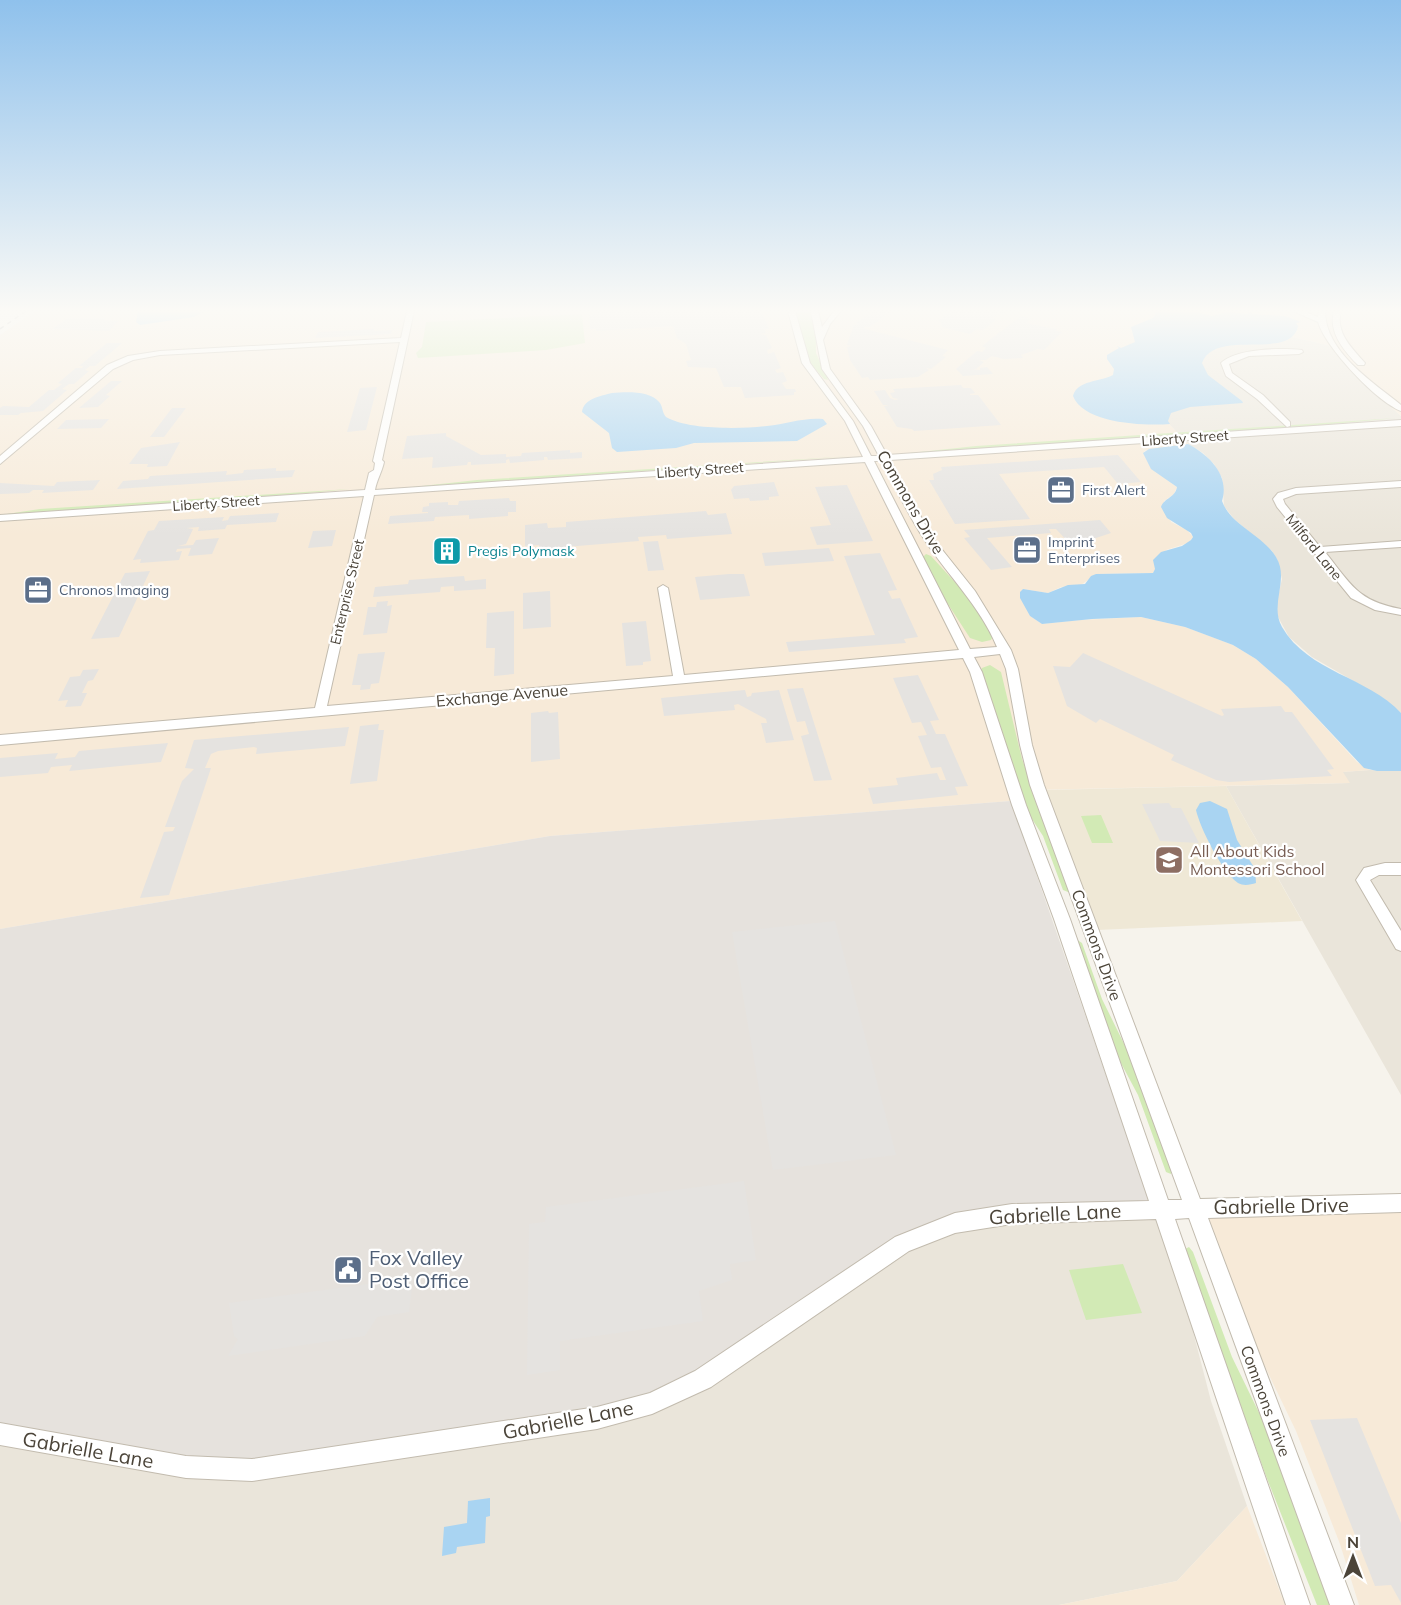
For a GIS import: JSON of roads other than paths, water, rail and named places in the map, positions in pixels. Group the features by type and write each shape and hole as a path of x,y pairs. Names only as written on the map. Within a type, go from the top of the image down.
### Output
{"street":[{"path":"0,461 87,386"},
{"name":"Enterprise Street","path":"320,711 374,473 378,471 380,462 377,461 394,386"},
{"name":"Commons Drive","path":"823,386 846,416 867,456 967,653 983,692 1019,806 1062,919 1298,1605"},
{"name":"Commons Drive","path":"839,386 857,410 928,538 984,611 1005,650 1037,785 1342,1605"},
{"path":"1244,386 1287,424"},
{"path":"1375,386 1401,409"},
{"path":"1388,386 1401,398"},
{"name":"Liberty Street","path":"0,510 371,489 867,456 1401,416"},
{"name":"Liberty Street","path":"882,454 1401,423"},
{"name":"Milford Lane","path":"1401,484 1296,491 1281,495 1278,499 1280,506 1355,596 1379,608 1401,612"},
{"name":"Liberty Street","path":"0,518 371,489"},
{"path":"1317,550 1401,543"},
{"path":"663,588 679,679"},
{"name":"Exchange Avenue","path":"0,740 1005,650"},
{"path":"1401,869 1375,869 1368,872 1363,880 1401,944"},
{"name":"Gabrielle Drive","path":"1162,1209 1401,1203"},
{"name":"Gabrielle Lane","path":"0,1434 186,1467 252,1470 597,1418 652,1403 703,1379 902,1244 934,1230 983,1217 1012,1214 1162,1209"}],"water":[{"path":"1222,386 1243,403 1190,407 1171,413 1168,421 1170,424 1131,423 1102,418 1089,412 1079,405 1073,396 1079,387"},
{"path":"612,393 638,393 650,396 660,403 666,417 687,424 729,428 823,419 827,424 797,441 694,443 676,448 617,452 612,448 609,433 582,412 583,407 589,401"},
{"path":"1188,444 1216,467 1223,483 1222,501 1226,510 1239,524 1263,542 1276,557 1281,574 1279,618 1282,627 1293,642 1322,664 1372,691 1401,713 1401,771 1377,771 1364,768 1288,687 1256,659 1233,645 1185,627 1141,617 1042,624 1030,616 1020,598 1020,592 1023,589 1048,593 1068,585 1085,584 1091,576 1096,574 1153,573 1155,569 1153,560 1161,552 1182,546 1191,540 1193,537 1191,533 1167,518 1161,507 1174,494 1177,487 1151,469 1143,453 1149,449"},
{"path":"1210,801 1227,809 1237,840 1255,869 1256,883 1242,885 1238,883 1225,869 1212,849 1196,810 1200,803"},
{"path":"490,1498 490,1516 486,1517 485,1543 457,1547 456,1553 442,1556 444,1527 467,1523 468,1501"}],"place":[{"name":"First Alert","path":"1061,490"},
{"name":"Imprint Enterprises","path":"1027,550"},
{"name":"Pregis Polymask","path":"447,551"},
{"name":"Chronos Imaging","path":"38,590"},
{"name":"All About Kids Montessori School","path":"1169,860"},
{"name":"Fox Valley Post Office","path":"348,1270"}]}
